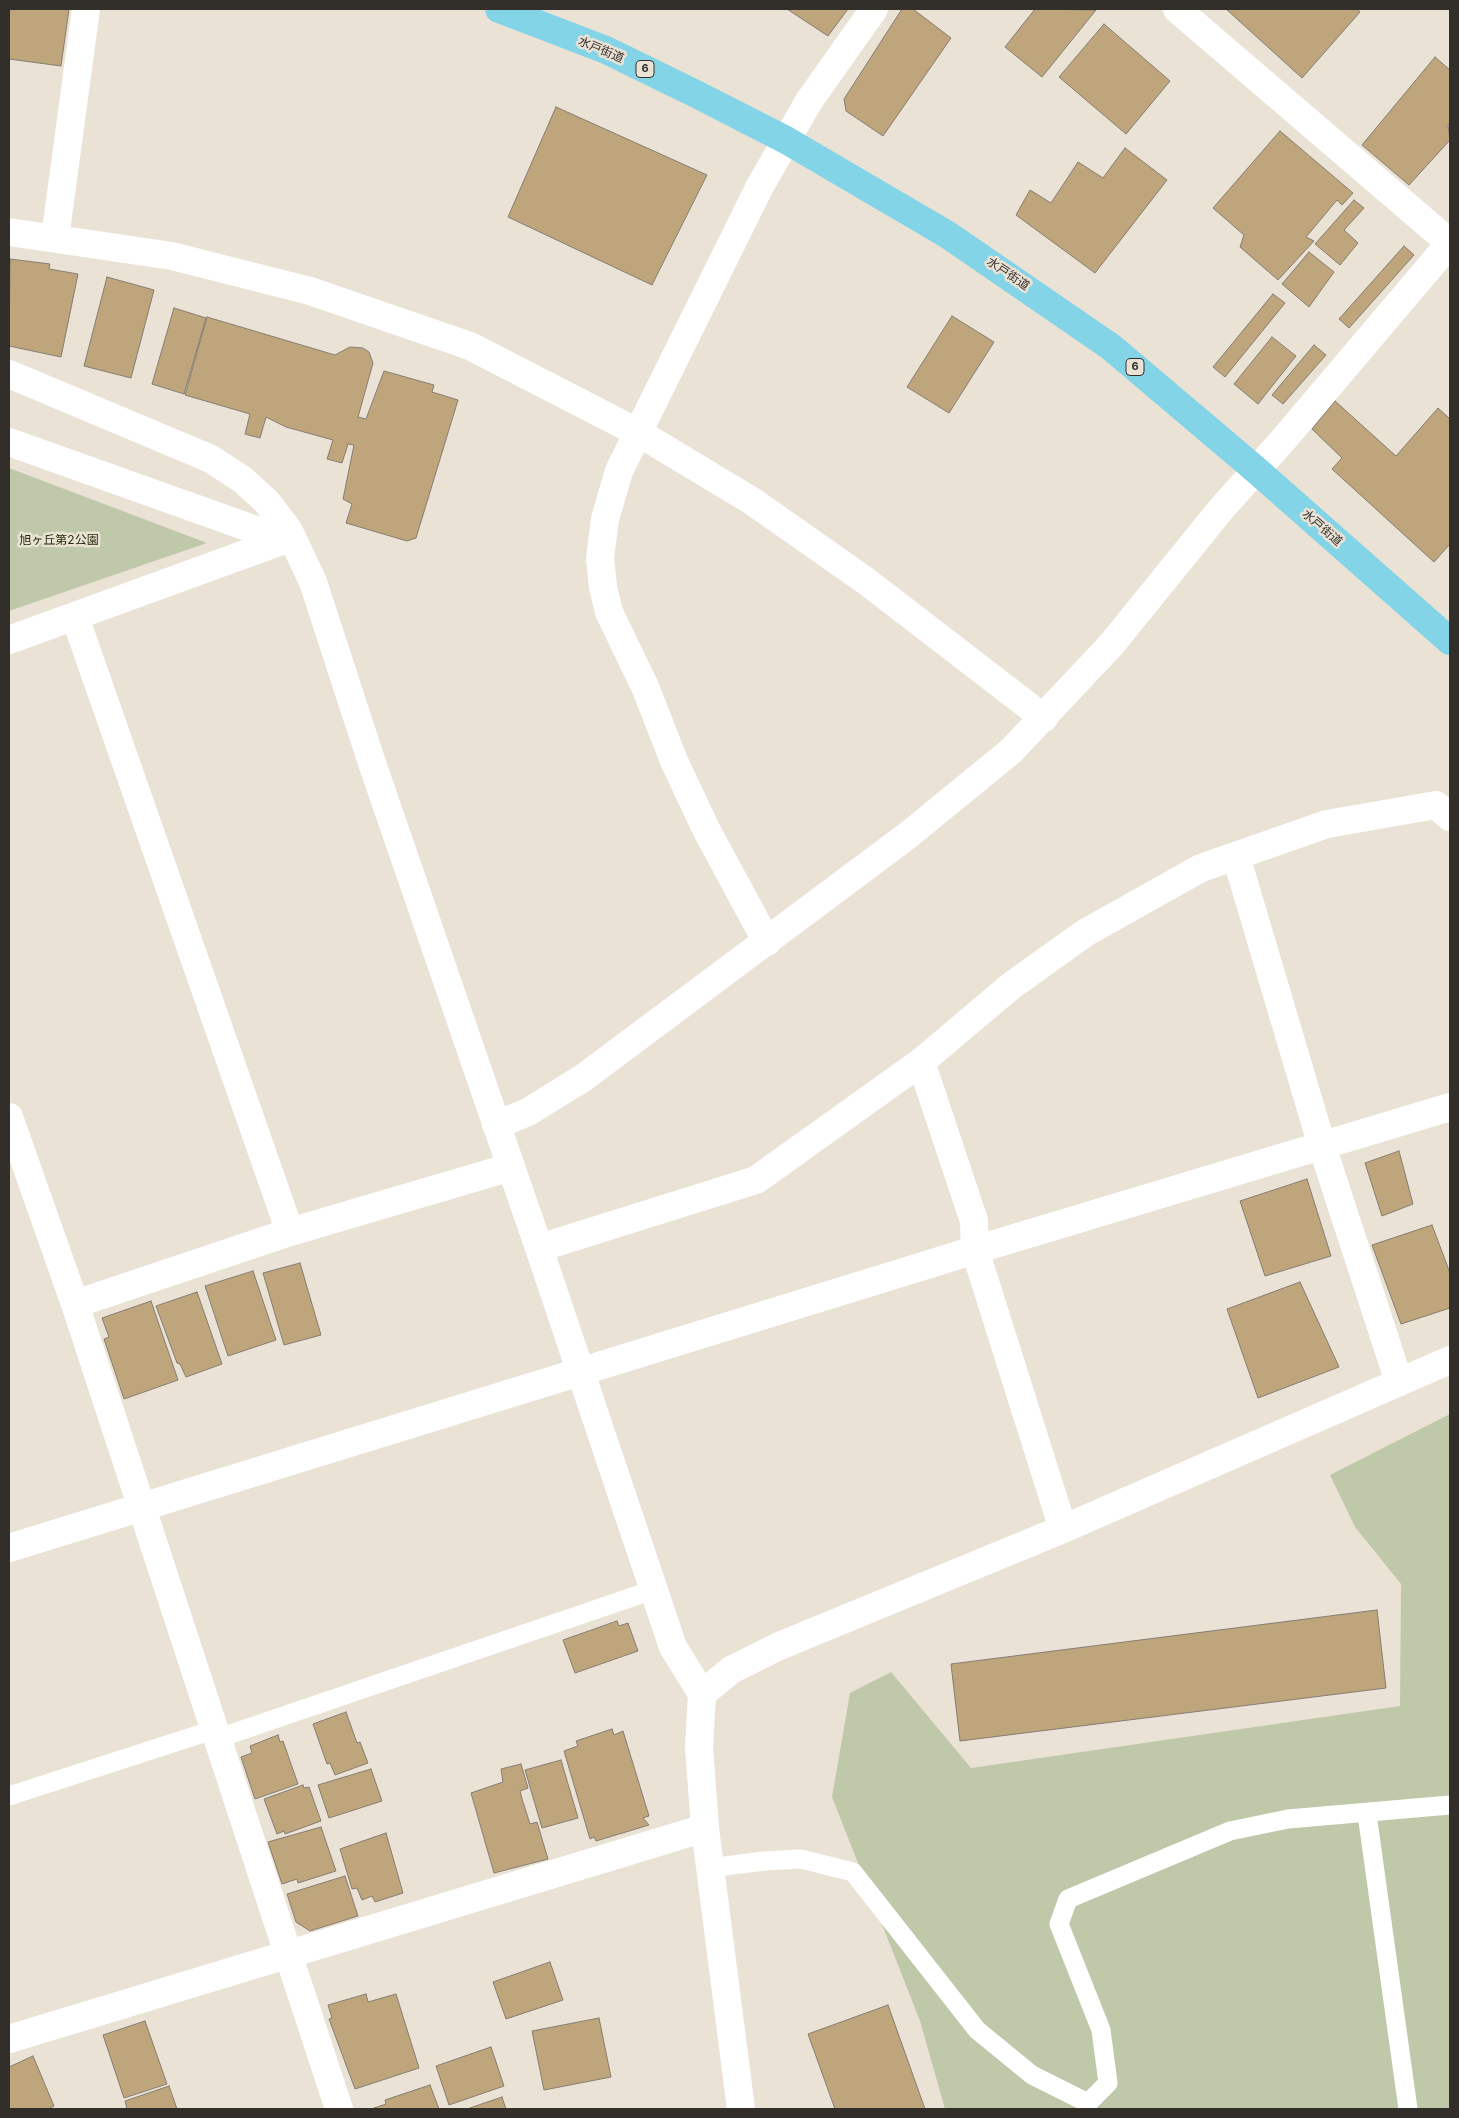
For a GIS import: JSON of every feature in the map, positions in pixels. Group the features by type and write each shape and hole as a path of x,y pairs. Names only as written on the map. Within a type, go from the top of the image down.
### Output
{"highway":[{"name":"水戸街道","path":"499,9 606,50 786,140 948,235 1111,347 1255,469 1450,641"}],"street":[{"path":"55,238 86,9"},
{"path":"767,942 707,831 674,760 646,689 609,612 603,587 600,558 605,519 620,471 760,186 809,101 874,9"},
{"path":"496,1125 528,1112 583,1078 907,836 1012,751 1111,645 1255,469 1294,427 1450,243 1178,9"},
{"path":"9,232 172,256 320,294 470,346 639,433 752,501 866,581 1044,718"},
{"path":"9,374 211,459 243,480 268,502 289,531 290,542 313,582 372,764 539,1248 652,1590 676,1655 702,1694 699,1747 705,1828 741,2109"},
{"path":"9,442 290,542"},
{"path":"9,640 290,542"},
{"path":"75,617 290,1232"},
{"path":"539,1248 756,1180 920,1062 1011,986 1085,933 1201,868 1327,824 1436,805 1450,817"},
{"path":"1236,856 1322,1146 1399,1382"},
{"path":"920,1062 974,1221 975,1250 1063,1529"},
{"path":"9,1548 975,1250 1450,1107"},
{"path":"9,1117 75,1304 339,2109"},
{"path":"75,1304 290,1232 511,1166"},
{"path":"702,1694 731,1670 777,1647 1063,1529 1450,1360"},
{"path":"9,2039 705,1828"}],"lane":[{"path":"9,1796 215,1734 652,1590"},
{"path":"709,1868 802,1859 852,1872 978,2030 1032,2075 1088,2103 1108,2083 1101,2030 1059,1924 1068,1899 1230,1831 1288,1819 1367,1814 1450,1805"},
{"path":"1367,1814 1408,2109"}],"green space":[{"name":"旭ヶ丘第2公園","path":"9,468 207,543 9,611"},
{"path":"1450,1414 1450,2109 945,2109 920,2021 832,1797 850,1693 891,1672 971,1768 1400,1706 1401,1584 1355,1527 1330,1475"}],"building":[{"path":"9,9 69,9 61,66 9,59"},
{"path":"787,9 848,9 828,36"},
{"path":"902,9 913,9 951,38 883,136 846,111 844,99"},
{"path":"1035,9 1096,10 1042,77 1005,47"},
{"path":"1226,9 1357,9 1360,12 1302,78"},
{"path":"1104,24 1170,81 1126,134 1059,77"},
{"path":"1435,57 1450,70 1450,122 1448,125 1450,140 1409,185 1362,145"},
{"path":"556,107 707,175 652,285 508,217"},
{"path":"1280,131 1353,193 1342,205 1337,200 1306,237 1314,241 1278,280 1240,247 1244,235 1213,208"},
{"path":"1125,148 1167,180 1095,273 1016,215 1030,190 1051,203 1078,162 1103,178"},
{"path":"1354,200 1364,208 1344,230 1358,243 1340,265 1315,244"},
{"path":"1404,246 1414,255 1349,328 1339,319"},
{"path":"1309,252 1334,272 1309,307 1282,284"},
{"path":"10,259 50,264 49,269 78,274 61,357 9,346"},
{"path":"107,277 154,290 131,378 84,366"},
{"path":"1273,294 1285,303 1225,377 1213,367"},
{"path":"174,308 206,318 184,394 152,384"},
{"path":"952,316 994,342 949,413 907,387"},
{"path":"207,317 335,355 350,347 363,348 369,352 373,363 358,417 366,419 384,371 434,385 432,392 458,400 416,538 407,541 346,523 352,504 343,499 354,445 348,444 342,463 327,459 333,440 286,427 266,417 260,438 245,434 250,414 185,395"},
{"path":"1272,337 1296,356 1258,404 1234,384"},
{"path":"1314,345 1326,355 1283,404 1272,395"},
{"path":"1335,401 1396,456 1438,408 1450,419 1450,544 1434,562 1332,469 1342,458 1312,429"},
{"path":"1399,1151 1413,1204 1382,1216 1365,1163"},
{"path":"1307,1179 1331,1256 1265,1276 1240,1201"},
{"path":"1432,1225 1450,1273 1450,1308 1401,1324 1372,1245"},
{"path":"300,1263 321,1335 284,1345 263,1273"},
{"path":"253,1271 276,1340 228,1356 205,1286"},
{"path":"1300,1282 1339,1367 1258,1398 1227,1309"},
{"path":"197,1292 222,1364 186,1377 180,1364 177,1363 156,1306"},
{"path":"151,1301 178,1380 124,1399 104,1339 109,1337 102,1318"},
{"path":"1377,1610 1386,1688 960,1741 951,1664"},
{"path":"617,1621 619,1626 628,1623 638,1651 575,1673 563,1640"},
{"path":"346,1712 357,1743 360,1742 368,1763 335,1775 330,1763 327,1764 313,1724"},
{"path":"612,1729 614,1735 623,1731 649,1816 643,1818 649,1825 596,1841 594,1837 590,1839 564,1751 578,1746 576,1741"},
{"path":"278,1735 280,1742 283,1741 298,1784 255,1799 241,1757 252,1753 250,1746"},
{"path":"561,1760 578,1818 542,1828 525,1770"},
{"path":"521,1764 528,1788 520,1791 522,1799 530,1824 537,1822 548,1859 494,1873 471,1793 503,1782 501,1769"},
{"path":"371,1769 382,1801 329,1818 318,1785"},
{"path":"303,1785 304,1788 309,1787 321,1821 285,1834 284,1831 277,1834 264,1799"},
{"path":"321,1827 336,1871 298,1883 297,1879 282,1884 268,1842"},
{"path":"386,1833 403,1893 375,1902 372,1896 362,1900 357,1888 352,1889 340,1849"},
{"path":"345,1876 358,1916 310,1931 296,1922 287,1894"},
{"path":"550,1962 563,2000 506,2019 493,1982"},
{"path":"366,1994 368,2002 396,1994 419,2068 355,2089 329,2019 332,2018 328,2005"},
{"path":"888,2005 925,2109 835,2109 808,2034"},
{"path":"599,2018 611,2077 544,2090 532,2031"},
{"path":"145,2021 167,2084 124,2098 103,2035"},
{"path":"491,2047 504,2086 449,2105 436,2066"},
{"path":"33,2056 54,2106 48,2109 9,2109 9,2067"},
{"path":"430,2085 439,2109 371,2109 386,2104 385,2100"},
{"path":"169,2086 177,2109 127,2109 125,2101"},
{"path":"502,2097 506,2109 467,2109"}]}
